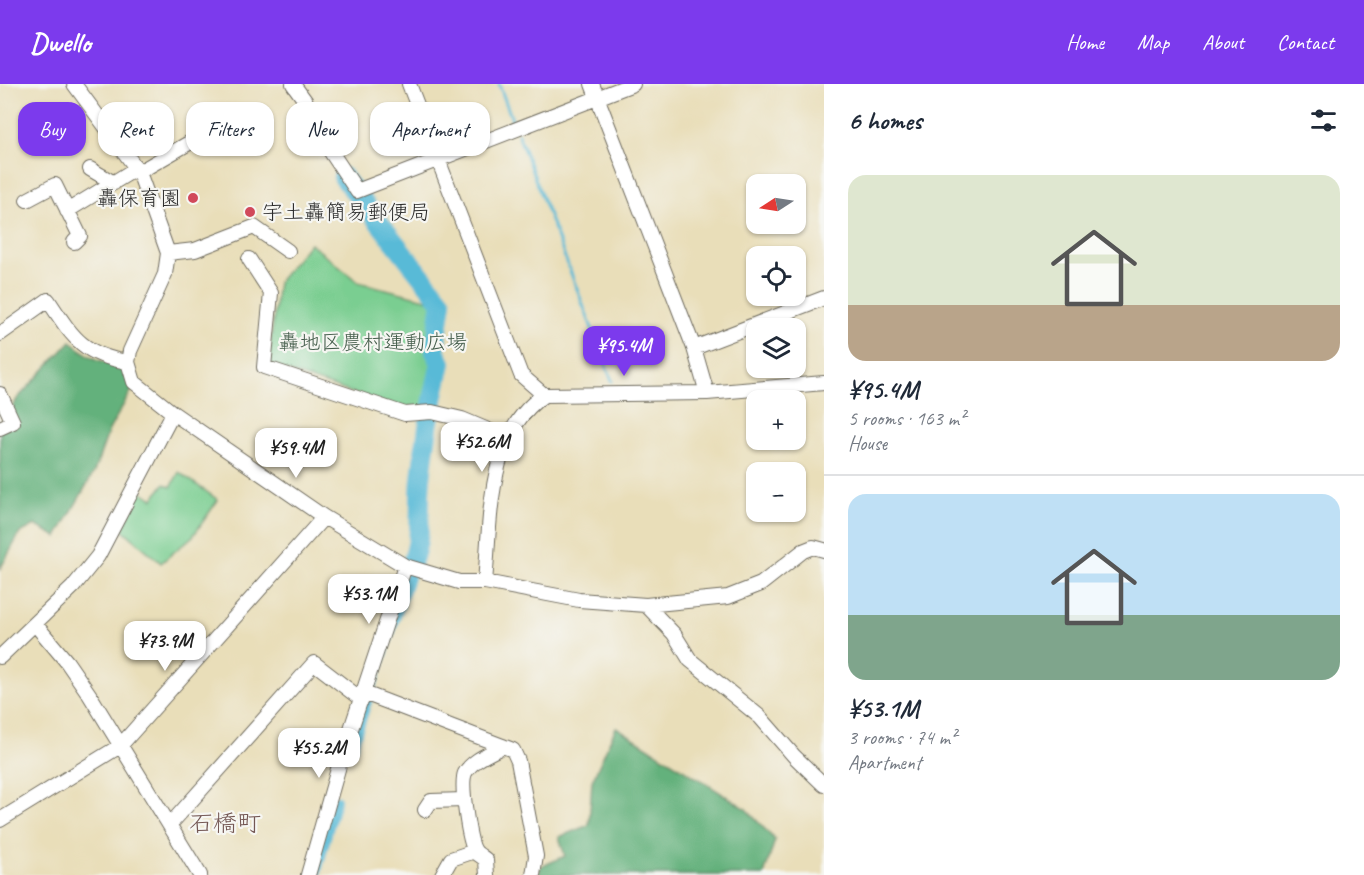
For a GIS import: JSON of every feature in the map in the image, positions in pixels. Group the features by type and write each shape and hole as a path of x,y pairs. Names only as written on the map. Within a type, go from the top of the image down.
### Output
{"street":[{"path":"74,84 138,170 168,253 165,273 130,351 128,362 134,382 173,413 324,517 405,566 459,582 485,582 579,600 646,605 728,597 761,584 803,551 813,547 824,550"},
{"path":"293,84 306,102 313,125 357,191 633,84"},
{"path":"409,84 521,375 544,395"},
{"path":"592,84 694,348 707,393"},
{"path":"67,212 114,183 186,144"},
{"path":"90,169 114,183"},
{"path":"27,200 55,185 80,236 74,242"},
{"path":"168,253 195,250 254,227 288,252"},
{"path":"249,259 271,293 264,367 405,414 420,411 462,419 507,438"},
{"path":"694,348 824,298"},
{"path":"0,334 48,300 74,339 90,352 107,359 128,362"},
{"path":"485,582 493,501 500,461 507,438 528,406 544,395 707,393 824,383"},
{"path":"0,394 13,422 0,428"},
{"path":"0,657 73,587 98,556 173,413"},
{"path":"0,820 120,746 324,517"},
{"path":"308,875 340,762 405,566"},
{"path":"646,605 674,634 690,660 760,717 794,756 824,785"},
{"path":"35,624 68,662 200,875"},
{"path":"168,823 175,819 314,663 363,697 513,750 518,761 536,856 534,875"},
{"path":"487,875 486,860 475,851 464,800 463,783 466,772 480,759 503,747"},
{"path":"425,810 430,801 464,800"},
{"path":"442,875 451,859 475,851"}],"green space":[{"name":"轟地区農村運動広場","path":"310,243 358,282 438,302 430,359 438,362 427,409 407,411 268,365 278,282"},
{"path":"71,341 95,358 123,365 132,390 109,430 94,472 57,537 35,525 20,533 0,569 0,432 17,399"},
{"path":"179,472 218,500 193,536 161,563 122,529 141,491 153,499 164,484 171,487"},
{"path":"616,727 745,808 775,840 764,875 539,875 540,867 565,856 559,837 589,825 592,781"}],"waterway":[{"path":"499,84 514,125"},
{"path":"518,134 612,381"},
{"path":"343,177 442,302 435,351 441,363 425,449 420,489 418,542 412,562"},
{"path":"372,686 411,572"},
{"path":"352,748 368,699"},
{"path":"316,875 336,800"}],"place":[{"name":"轟保育園","path":"193,198"},
{"name":"宇土轟簡易郵便局","path":"250,212"}],"district":[{"name":"石橋町","path":"225,823"}]}
